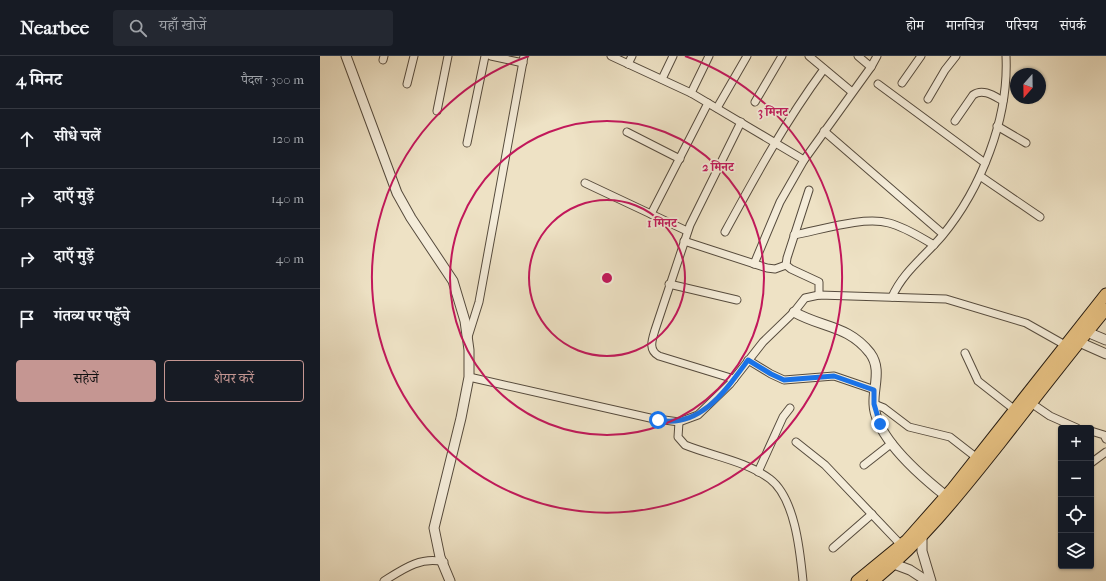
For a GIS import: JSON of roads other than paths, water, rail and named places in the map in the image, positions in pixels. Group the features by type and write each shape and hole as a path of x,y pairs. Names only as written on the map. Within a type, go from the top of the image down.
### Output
{"main road":[{"path":"873,581 894,564 904,548 1106,294"},
{"path":"857,581 922,537 963,491 1106,308"}],"street":[{"path":"346,56 397,193 411,218 453,281 462,306 468,337 469,377 461,418 434,528 440,557 444,562 450,581"},
{"path":"407,84 414,56"},
{"path":"437,111 448,56"},
{"path":"467,143 485,56"},
{"path":"468,337 479,302 523,60 492,56"},
{"path":"611,56 691,93 804,160"},
{"path":"628,64 632,56"},
{"path":"662,79 673,56"},
{"path":"691,93 709,56"},
{"path":"716,108 747,56"},
{"path":"755,102 782,56"},
{"path":"809,56 852,92"},
{"path":"858,56 871,67"},
{"path":"754,264 780,202 804,160 871,67 877,56"},
{"path":"902,83 921,56"},
{"path":"928,99 944,70 956,56"},
{"path":"892,297 902,277 934,245 966,203 980,176 997,126 1003,101 1007,74 1006,56"},
{"path":"725,232 774,142 794,110 824,69"},
{"path":"878,84 985,163"},
{"path":"955,121 973,95 977,92 982,92 1003,101"},
{"path":"651,214 708,103"},
{"path":"734,379 664,358 654,352 652,341 687,231 741,122"},
{"path":"997,126 1026,142"},
{"path":"824,131 943,234"},
{"path":"626,132 680,159"},
{"path":"980,176 1040,217"},
{"path":"586,183 687,231"},
{"path":"786,265 809,190"},
{"path":"794,235 850,224 877,221 897,225 934,245"},
{"path":"684,241 772,269 786,265"},
{"path":"786,265 791,270 819,282 819,295"},
{"path":"669,284 737,300"},
{"path":"469,377 667,422 679,422 698,415 734,379 771,333 794,312 805,298 819,295 936,298 961,302 1026,323 1065,345"},
{"path":"794,312 812,322 844,331 865,347 871,354 876,365 874,404 880,424 892,443 910,463 946,496"},
{"path":"1087,332 1106,340"},
{"path":"1079,342 1106,354"},
{"path":"964,353 978,381 1014,410"},
{"path":"748,360 784,380 834,376 874,390"},
{"path":"1032,403 1050,416 1070,425"},
{"path":"874,404 884,408 909,427 950,437 977,458"},
{"path":"758,472 783,417 790,408"},
{"path":"679,422 678,437 685,445 758,472 770,479 780,489 789,505 801,561 803,581"},
{"path":"1094,432 1106,437"},
{"path":"796,442 825,465 904,548"},
{"path":"864,465 892,443"},
{"path":"1094,462 1106,452"},
{"path":"833,548 872,514"},
{"path":"922,537 922,552 931,581"},
{"path":"384,581 416,563 432,560 444,562"},
{"path":"894,564 916,573 927,581"}]}
